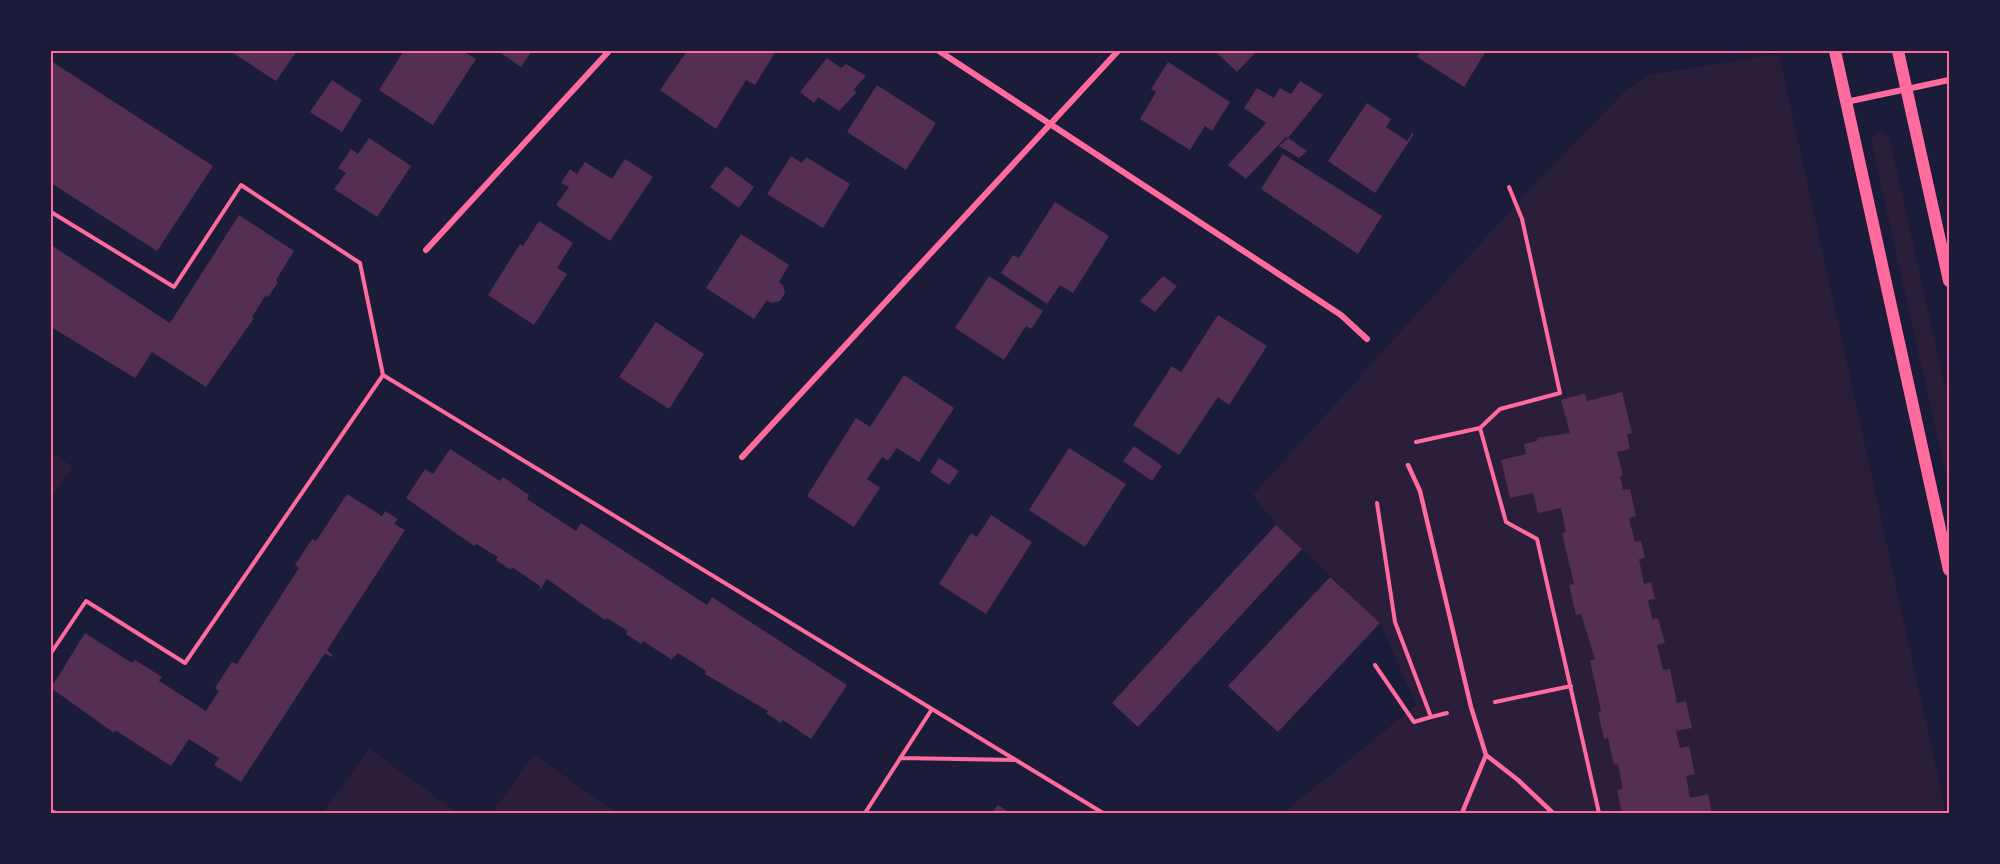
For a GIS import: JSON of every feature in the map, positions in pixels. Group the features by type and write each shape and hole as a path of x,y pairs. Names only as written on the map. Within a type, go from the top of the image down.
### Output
{"main road":[{"path":"1834,51 1949,570"},
{"path":"1898,51 1949,281"}],"street":[{"path":"426,250 609,51"},
{"path":"939,51 1048,125 1341,315 1367,339"},
{"path":"742,457 1118,51"},
{"path":"1846,102 1949,80"}],"lane":[{"path":"1408,465 1420,491 1471,707 1486,755 1518,780 1553,813"},
{"path":"1462,813 1486,755"}],"path":[{"path":"51,212 174,287 241,185 360,263 383,375 185,663 86,601 51,653"},
{"path":"1412,443 1480,428 1500,409 1560,393 1522,219 1509,187"},
{"path":"383,375 1103,813"},
{"path":"1480,428 1506,522 1538,539 1599,813"},
{"path":"1375,665 1414,722 1431,717"},
{"path":"865,813 932,709"},
{"path":"900,758 1016,760"},
{"path":"51,812 56,813"}],"shaded area":[{"path":"1779,54 1946,813 1283,813 1416,705 1380,623 1276,525 1253,495 1509,212 1624,92 1647,75"},
{"path":"1882,131 1889,136 1949,405 1949,489 1871,141 1874,135"},
{"path":"51,452 73,467 51,498"},
{"path":"370,749 458,813 323,813"},
{"path":"534,754 616,813 492,813"}],"building":[{"path":"230,51 297,51 276,81"},
{"path":"404,51 463,51 476,59 433,125 379,90"},
{"path":"498,51 532,51 521,67"},
{"path":"687,51 776,51 755,85 746,80 716,129 660,90"},
{"path":"1215,51 1257,51 1237,72"},
{"path":"1421,51 1486,51 1464,87 1417,57"},
{"path":"827,58 841,68 846,64 866,76 854,89 856,93 839,111 818,97 814,103 800,92"},
{"path":"51,61 213,166 157,251 51,183"},
{"path":"1168,62 1230,102 1212,131 1205,126 1190,150 1140,119 1156,92 1151,89"},
{"path":"332,80 362,100 342,132 310,112"},
{"path":"1300,81 1323,95 1288,138 1286,137 1246,179 1228,165 1266,123 1244,108 1257,88 1274,98 1280,88 1291,94"},
{"path":"877,85 936,123 906,170 847,132"},
{"path":"1367,103 1391,119 1386,127 1407,141 1412,133 1414,134 1375,193 1328,161"},
{"path":"369,138 411,166 377,217 334,189 346,173 338,168 351,149 358,154"},
{"path":"1288,138 1307,151 1299,158 1279,146"},
{"path":"1283,154 1382,216 1358,254 1261,189"},
{"path":"791,156 802,163 806,157 850,184 823,228 767,194"},
{"path":"625,159 653,177 610,241 556,205 569,187 561,183 570,169 577,174 585,162 612,179"},
{"path":"726,166 754,187 739,208 710,187"},
{"path":"1055,202 1109,236 1073,293 1060,285 1047,304 1001,273 1013,255 1019,258"},
{"path":"239,215 294,251 276,280 278,282 268,297 266,295 252,317 254,318 206,387 152,352 135,378 51,327 51,245 170,323"},
{"path":"539,221 573,243 557,268 567,274 534,325 488,295 520,244 523,246"},
{"path":"741,234 789,265 779,282 783,285 785,293 780,301 771,303 767,300 754,319 706,288"},
{"path":"989,276 1043,311 1031,329 1026,326 1004,360 955,328"},
{"path":"1163,276 1177,286 1155,312 1140,301"},
{"path":"1218,315 1267,346 1229,405 1218,397 1179,455 1133,425 1172,366 1181,372"},
{"path":"656,322 704,354 669,409 619,377"},
{"path":"904,375 954,408 919,462 897,448 888,461 882,457 867,479 880,488 854,527 807,496 856,418 870,427"},
{"path":"1622,392 1632,433 1627,434 1630,449 1617,452 1623,475 1620,476 1623,490 1630,489 1636,516 1629,518 1635,542 1641,541 1645,558 1639,559 1644,584 1651,582 1655,599 1648,600 1652,619 1658,618 1665,643 1657,645 1663,670 1670,669 1677,703 1686,701 1692,728 1676,731 1680,748 1689,746 1695,774 1686,776 1690,798 1708,794 1712,813 1622,813 1617,790 1623,789 1618,764 1614,765 1608,738 1604,739 1598,712 1601,711 1590,660 1595,659 1581,614 1576,615 1569,585 1574,584 1562,533 1566,532 1561,508 1538,513 1533,493 1510,498 1501,460 1526,454 1524,444 1537,441 1537,438 1570,433 1561,400 1585,393 1587,401"},
{"path":"1134,446 1162,466 1152,481 1123,461"},
{"path":"1069,448 1126,484 1085,547 1029,510"},
{"path":"450,449 500,481 503,477 529,495 527,499 576,531 581,523 707,605 712,597 847,685 811,739 783,720 781,723 766,713 768,711 705,674 706,671 678,653 670,661 671,659 643,641 641,644 626,634 628,631 607,618 605,620 547,579 540,590 540,586 512,567 511,570 496,560 498,557 476,544 474,546 406,498 425,469 433,474"},
{"path":"939,458 959,471 949,485 930,472"},
{"path":"347,494 382,516 385,511 398,519 394,524 405,530 327,650 333,655 331,657 325,653 241,782 214,765 219,758 189,739 171,766 115,730 114,733 51,688 85,633 132,663 135,660 162,677 159,681 206,711 219,691 215,688 232,662 237,664 299,568 295,565 312,539 316,541"},
{"path":"991,515 1032,542 986,614 939,584 971,533 977,537"},
{"path":"1276,525 1302,549 1138,727 1112,703"},
{"path":"1330,577 1380,623 1278,732 1228,686"},
{"path":"998,805 1010,813 992,813"}]}
